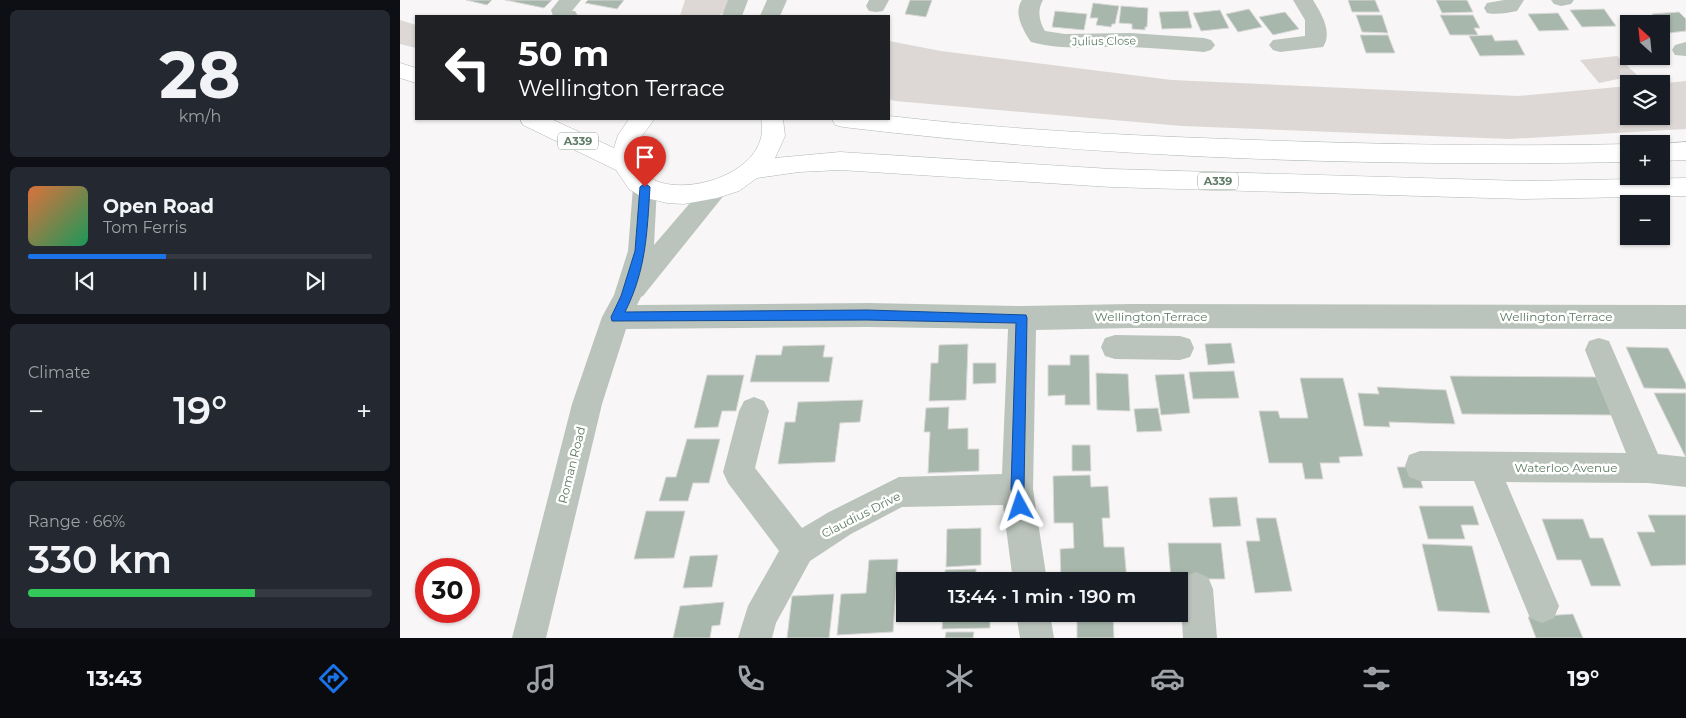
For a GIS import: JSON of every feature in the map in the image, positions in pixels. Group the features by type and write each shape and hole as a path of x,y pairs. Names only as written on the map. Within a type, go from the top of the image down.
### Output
{"highway":[{"path":"400,70 415,76"},
{"name":"A339","path":"533,120 626,164"},
{"path":"642,120 629,137 625,150 629,173 645,187 660,193 678,195 698,194 717,189 730,184 752,170 766,154 774,137 772,120"},
{"path":"853,120 962,131 1157,145 1381,153 1534,155 1620,153"},
{"path":"1670,152 1686,151"},
{"name":"A339","path":"752,170 799,163 840,161 1111,178 1514,190 1686,186"}],"street":[{"path":"562,15 561,10 571,0"},
{"path":"732,15 738,0"},
{"path":"770,15 777,0"},
{"path":"1280,45 1316,42 1316,20 1303,0"},
{"path":"1494,8 1510,6 1514,0"},
{"name":"Julius Close","path":"1026,2 1030,23 1038,37 1065,41 1130,40 1204,45"},
{"name":"Roman Road","path":"529,638 587,404 641,251 645,187"},
{"name":"Roman Road","path":"622,307 717,189"},
{"name":"Wellington Terrace","path":"622,307 1022,318 1131,316 1686,317"},
{"path":"1131,316 1126,347 1180,348"},
{"path":"1022,318 1017,489 1029,572"},
{"path":"1599,350 1648,468"},
{"path":"754,410 738,472 798,549"},
{"name":"Waterloo Avenue","path":"1420,466 1648,468 1686,472"},
{"path":"1484,467 1542,606"},
{"name":"Claudius Drive","path":"755,638 760,618 798,549 840,523 899,492 1017,489"},
{"path":"1196,588 1200,638"},
{"path":"1034,622 1037,638"}],"shaded area":[{"path":"685,0 734,0 731,8 720,15 680,15"},
{"path":"400,20 415,25 415,48 400,44"},
{"path":"890,41 941,51 1172,80 1518,96 1620,87 1620,125 1670,125 1670,83 1686,81 1686,129 1509,139 1182,126 895,101 890,99"},
{"path":"1617,56 1620,59 1620,65 1626,65 1637,75 1620,75 1620,79 1599,83 1580,60"}],"building":[{"path":"466,0 492,0 487,5"},
{"path":"505,0 552,0 544,8"},
{"path":"588,0 624,0 617,9 585,3"},
{"path":"910,0 932,0 926,17 905,14"},
{"path":"1348,0 1375,0 1380,12 1352,12"},
{"path":"1436,0 1467,0 1473,12 1442,13"},
{"path":"1093,3 1119,6 1115,24 1112,24 1111,27 1096,25 1098,18 1090,18"},
{"path":"1121,6 1148,8 1147,27 1145,27 1145,30 1132,29 1132,24 1119,23"},
{"path":"1249,9 1262,27 1238,32 1226,14"},
{"path":"1604,9 1616,26 1582,27 1570,10"},
{"path":"1220,10 1229,28 1201,31 1193,13"},
{"path":"1055,11 1087,14 1084,30 1052,27"},
{"path":"1188,11 1192,28 1162,29 1159,12"},
{"path":"1285,12 1299,29 1273,35 1259,17"},
{"path":"1679,12 1686,19 1686,31 1670,33 1670,15 1652,14"},
{"path":"1558,13 1569,30 1539,31 1528,14"},
{"path":"1356,15 1382,15 1388,33 1362,32"},
{"path":"1440,15 1473,15 1480,28 1474,28 1478,35 1450,35"},
{"path":"1360,35 1388,35 1395,53 1366,53"},
{"path":"1492,35 1495,41 1517,40 1525,55 1480,56 1469,36"},
{"path":"1231,343 1235,363 1208,365 1205,344"},
{"path":"968,344 966,400 929,401 931,363 938,363 939,345"},
{"path":"825,345 823,357 833,357 829,382 750,382 756,355 781,355 783,346"},
{"path":"1626,347 1668,348 1686,384 1686,389 1644,388"},
{"path":"1070,355 1089,355 1090,405 1065,405 1065,395 1048,396 1048,365 1070,365"},
{"path":"973,363 996,363 996,383 973,384"},
{"path":"1234,371 1239,398 1193,399 1189,372"},
{"path":"1096,373 1128,374 1130,411 1097,410"},
{"path":"1184,374 1190,413 1161,415 1155,375"},
{"path":"707,375 744,375 736,411 722,411 718,427 694,428"},
{"path":"1450,376 1596,377 1612,415 1462,414"},
{"path":"1300,378 1343,378 1363,456 1339,457 1340,463 1320,463 1323,479 1305,479 1302,463 1269,463 1259,411 1278,411 1280,418 1308,418"},
{"path":"1377,387 1446,390 1455,424 1389,422 1390,427 1364,426 1358,393 1379,394"},
{"path":"1654,393 1686,393 1686,458"},
{"path":"863,400 860,422 840,423 835,462 778,464 785,422 795,422 798,402"},
{"path":"949,407 948,429 968,428 968,449 979,449 979,471 928,473 930,432 924,432 926,408"},
{"path":"1158,408 1162,431 1137,432 1134,409"},
{"path":"687,439 720,439 709,483 693,483 688,501 659,501 666,477 676,477"},
{"path":"1072,445 1090,445 1091,471 1072,471"},
{"path":"1397,467 1417,467 1423,488 1403,488"},
{"path":"1090,475 1091,487 1108,486 1110,518 1102,518 1104,547 1124,547 1126,572 1061,572 1060,549 1074,548 1073,523 1054,523 1053,476"},
{"path":"1237,497 1241,526 1213,527 1209,498"},
{"path":"1419,506 1473,506 1479,525 1461,525 1465,539 1428,539"},
{"path":"646,511 685,511 674,558 634,559"},
{"path":"1648,515 1686,515 1686,565 1651,566 1637,532 1655,532"},
{"path":"1256,518 1276,518 1292,591 1255,593 1246,541 1260,541"},
{"path":"1542,519 1583,519 1590,538 1603,538 1621,586 1591,586 1581,560 1557,560"},
{"path":"981,528 981,565 946,567 947,529"},
{"path":"1168,543 1221,543 1225,579 1188,579 1188,572 1170,572"},
{"path":"1422,544 1472,546 1490,613 1438,611"},
{"path":"718,555 712,587 683,588 690,556"},
{"path":"898,559 893,632 837,635 841,594 866,593 869,560"},
{"path":"976,569 976,572 945,572 945,570"},
{"path":"834,594 829,638 787,638 792,596"},
{"path":"724,602 720,625 712,626 710,638 673,638 680,606"},
{"path":"1573,614 1583,638 1536,638 1528,617"},
{"path":"942,622 990,622 990,628 942,629"},
{"path":"1077,622 1113,622 1114,638 1077,638"},
{"path":"946,632 974,632 973,638 945,638"}],"route":[{"path":"645,187 641,251 627,297 616,317 867,315 1022,318 1017,489 1020,506"}]}
